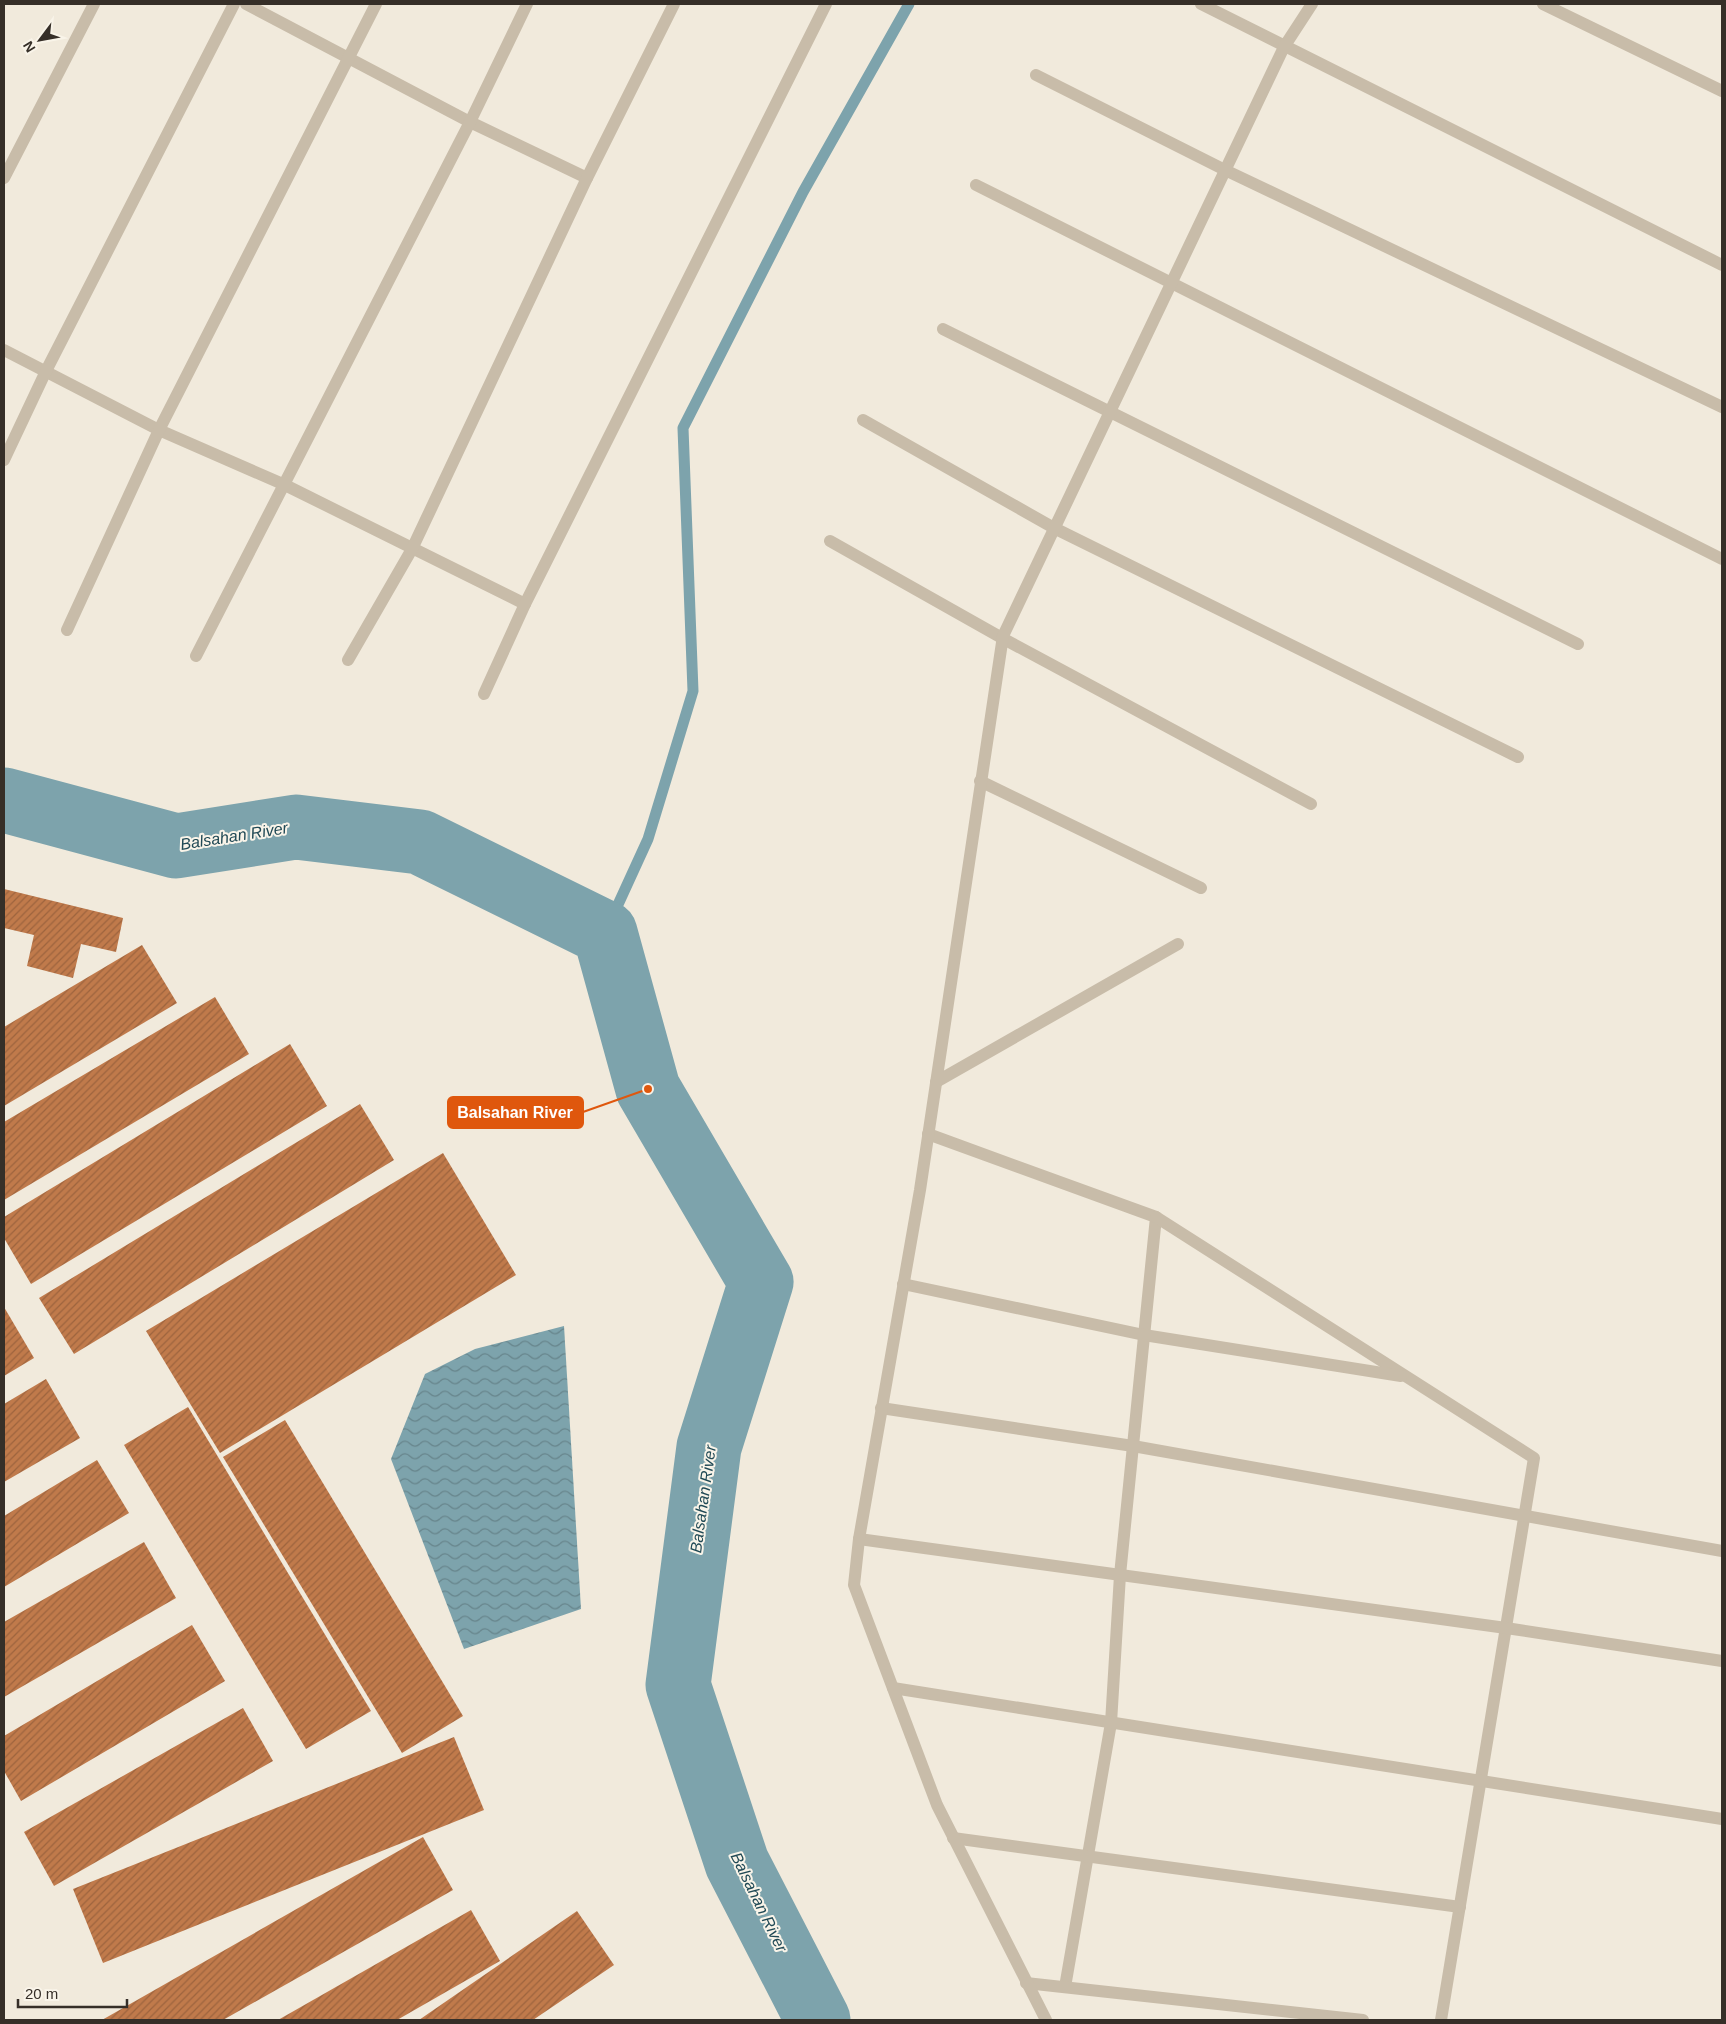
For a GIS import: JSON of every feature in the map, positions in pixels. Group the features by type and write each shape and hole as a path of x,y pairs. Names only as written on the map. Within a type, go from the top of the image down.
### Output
{"street":[{"path":"4,178 94,4"},
{"path":"4,460 46,371 234,4"},
{"path":"246,4 470,122 588,178"},
{"path":"68,630 159,430 376,4"},
{"path":"196,656 470,122 526,4"},
{"path":"348,660 412,549 588,178 674,4"},
{"path":"484,694 526,604 826,4"},
{"path":"1201,4 1722,265"},
{"path":"1046,2020 937,1805 854,1585 859,1539 928,1134 1002,638 1284,47 1312,4"},
{"path":"1543,4 1722,91"},
{"path":"1036,75 1225,170 1722,407"},
{"path":"976,185 1722,559"},
{"path":"942,329 1578,644"},
{"path":"4,350 159,430 285,485 526,604"},
{"path":"862,420 1054,528 1518,757"},
{"path":"830,541 1002,638 1311,804"},
{"path":"980,781 1200,888"},
{"path":"936,1082 1178,944"},
{"path":"928,1134 1156,1217 1534,1458 1441,2020"},
{"path":"1065,1987 1111,1723 1120,1575 1156,1217"},
{"path":"903,1284 1144,1334 1406,1377"},
{"path":"881,1408 1133,1446 1525,1514 1722,1551"},
{"path":"859,1539 1506,1628 1722,1661"},
{"path":"893,1688 1722,1819"},
{"path":"953,1838 1460,1907"},
{"path":"1026,1983 1363,2020"}],"water":[{"path":"564,1326 581,1609 464,1649 391,1459 425,1374 475,1349"}],"building":[{"path":"4,889 123,918 116,952 81,944 73,978 27,966 34,935 4,928"},
{"path":"142,945 177,1003 4,1106 4,1027"},
{"path":"215,997 249,1054 4,1200 4,1122"},
{"path":"290,1044 327,1106 31,1284 4,1238 4,1217"},
{"path":"360,1104 394,1160 74,1354 39,1298"},
{"path":"443,1153 516,1275 220,1453 146,1331"},
{"path":"4,1307 34,1358 4,1376"},
{"path":"46,1379 80,1438 4,1482 4,1404"},
{"path":"188,1407 371,1711 306,1749 124,1445"},
{"path":"285,1420 463,1716 402,1753 223,1457"},
{"path":"97,1460 129,1513 4,1587 4,1516"},
{"path":"144,1542 176,1598 4,1697 4,1622"},
{"path":"192,1625 225,1681 21,1801 4,1771 4,1736"},
{"path":"243,1708 273,1761 54,1886 24,1832"},
{"path":"454,1737 484,1810 103,1963 73,1889"},
{"path":"423,1837 453,1890 223,2020 102,2020"},
{"path":"471,1910 500,1961 397,2020 278,2020"},
{"path":"577,1911 614,1965 533,2020 419,2020"}],"waterway":[{"path":"605,933 648,839 693,691 683,428 803,192 909,4"},
{"name":"Balsahan River","path":"4,800 176,846 296,827 420,842 605,933 648,1089 761,1282 709,1447 678,1685 737,1863 818,2020"}],"place":[{"name":"Balsahan River","path":"648,1089"}]}
